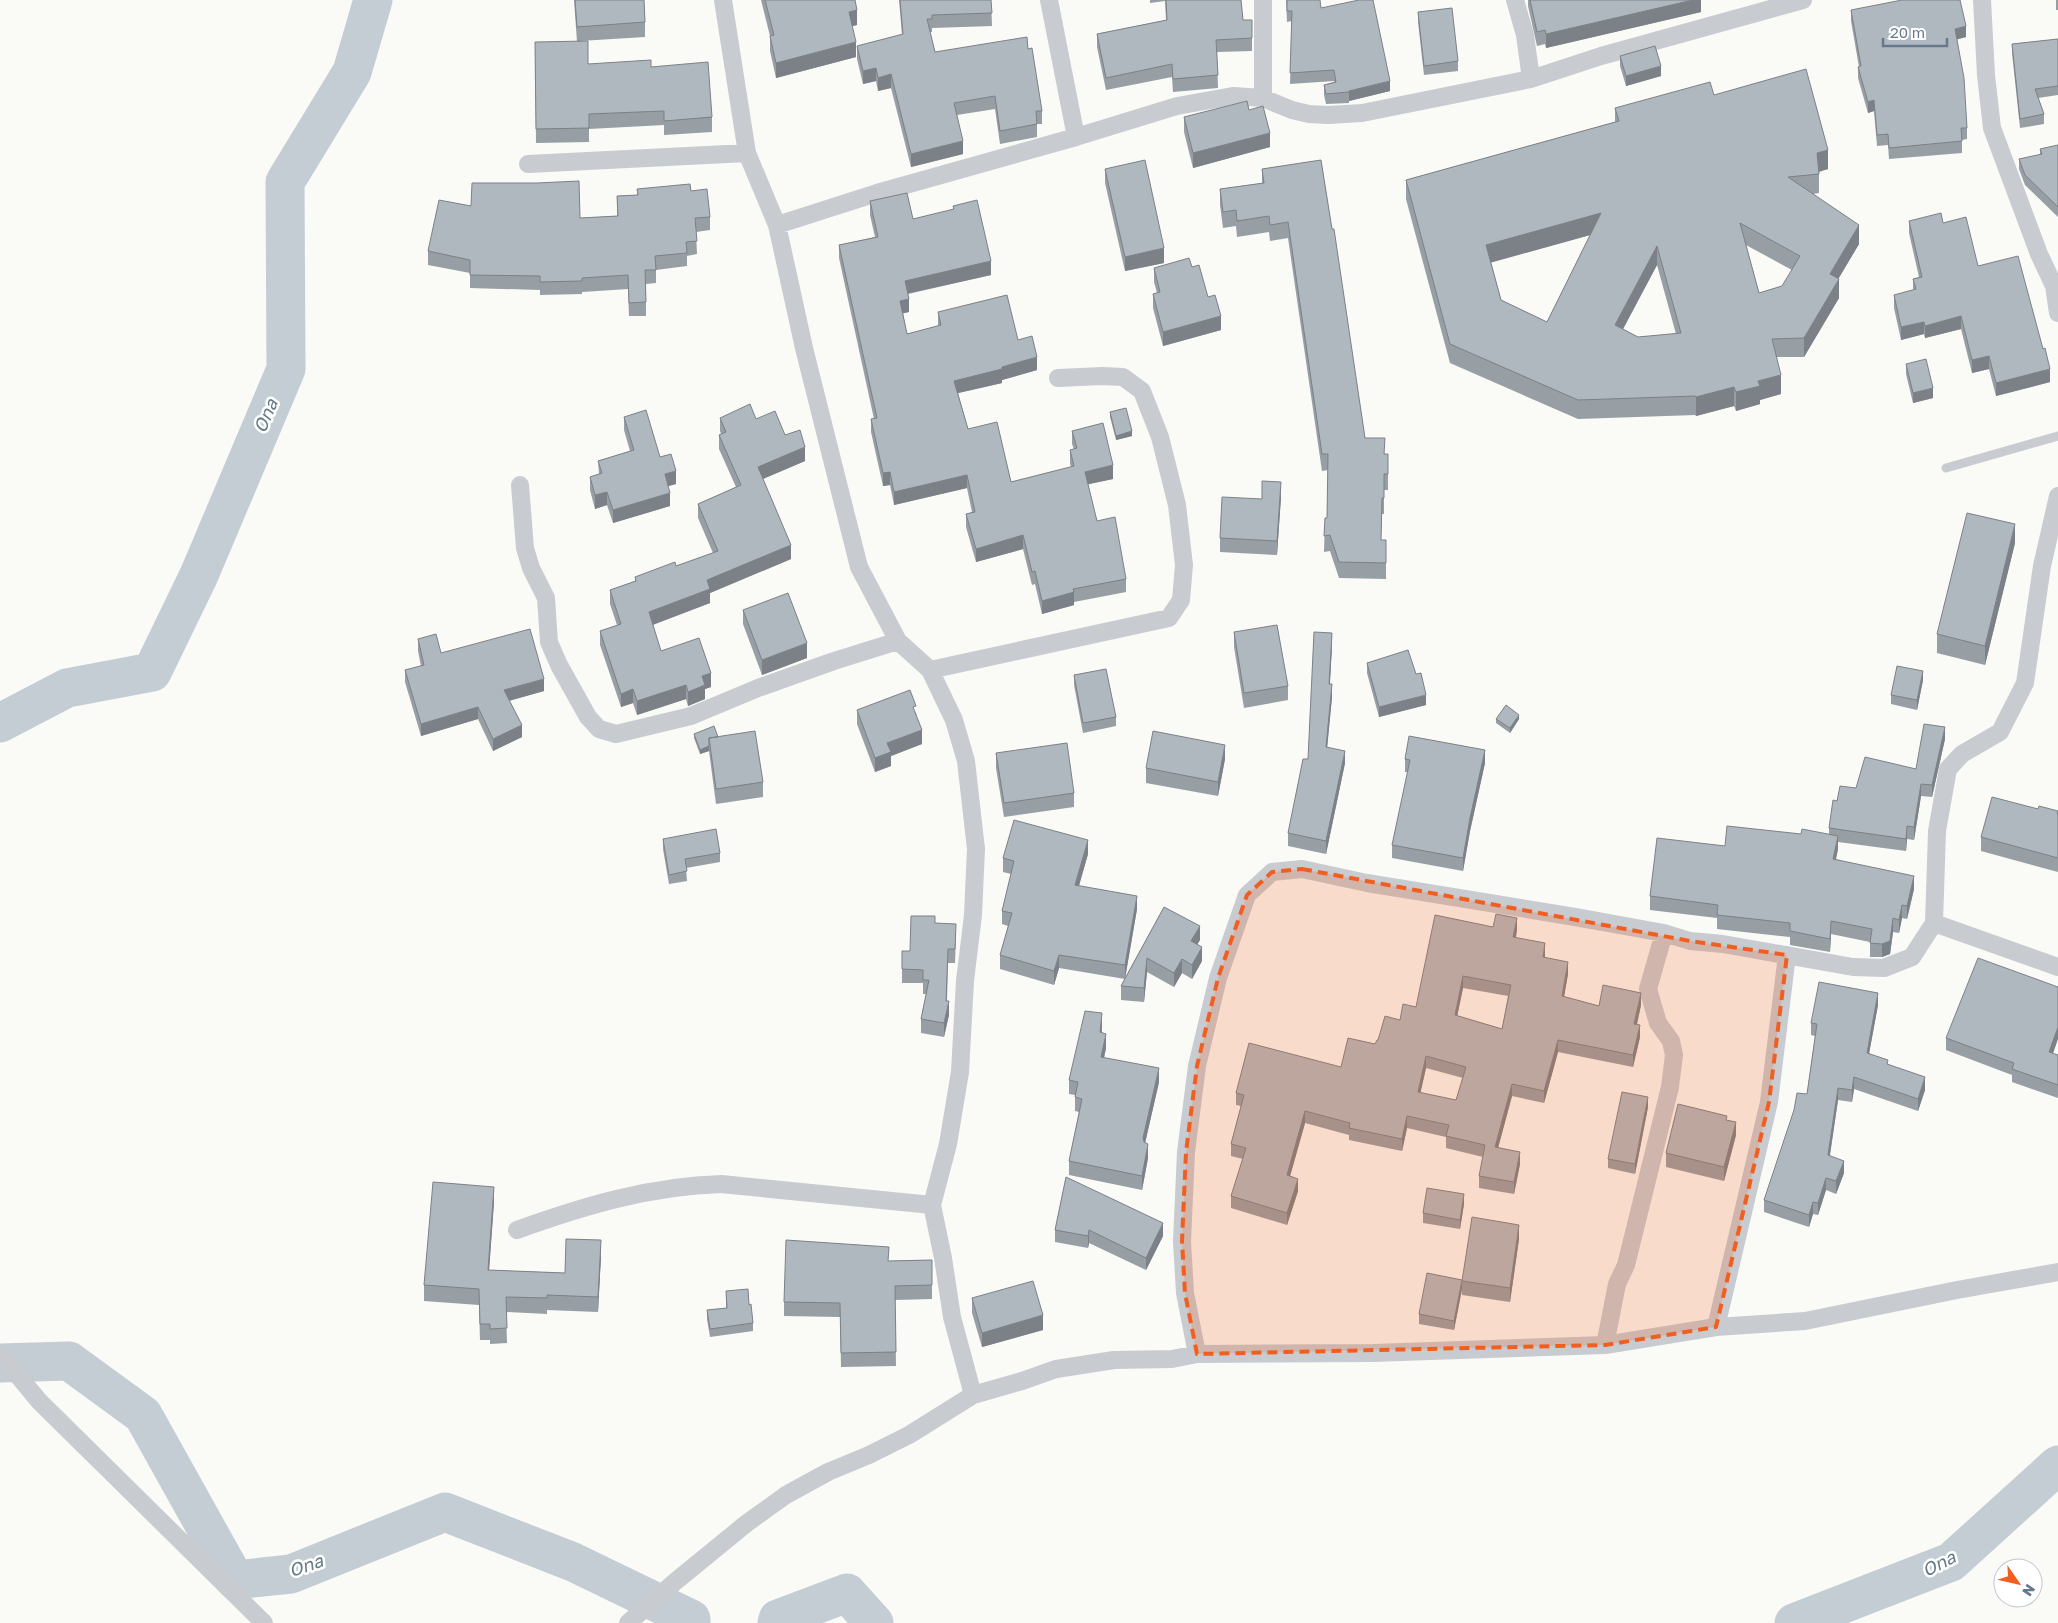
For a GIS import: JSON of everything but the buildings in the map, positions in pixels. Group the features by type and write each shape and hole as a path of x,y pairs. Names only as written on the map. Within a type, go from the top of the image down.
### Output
{"street":[{"path":"723,0 747,153 777,225 806,356 858,567 898,641 930,670 954,720 966,761 976,849 973,914 965,981 960,1072 948,1144 932,1205 943,1258 952,1317 973,1395"},
{"path":"1049,0 1076,137"},
{"path":"1263,0 1263,98"},
{"path":"1515,0 1525,35 1531,80"},
{"path":"777,225 877,193 1076,137 1177,106 1233,96 1263,98 1292,110 1309,114 1362,113 1531,80 1601,56 1803,0"},
{"path":"1982,0 1986,75 1992,128 2039,254 2054,286 2058,313"},
{"path":"528,164 747,153"},
{"path":"930,670 1169,618 1181,600 1184,565 1177,505 1160,437 1142,391 1123,378 1102,376 1058,378"},
{"path":"520,485 525,548 531,568 546,598 549,642 559,665 588,718 599,729 616,734 690,716 826,664 898,641"},
{"path":"1197,1354 1185,1293 1182,1241 1186,1152 1197,1066 1218,978 1248,895 1272,872 1302,868 1367,883 1664,933 1690,941 1724,944 1854,967 1884,968 1912,957 1934,923 1937,831 1948,769 1962,754 2000,732 2025,684 2042,566 2058,496"},
{"path":"1934,923 2058,967"},
{"path":"1605,1345 1617,1284 1626,1265 1670,1087 1674,1055 1670,1041 1658,1023 1648,989 1664,933"},
{"path":"1716,1327 1769,1102 1787,954"},
{"path":"517,1230 593,1205 637,1194 687,1185 721,1184 932,1205"},
{"path":"628,1623 747,1523 786,1495 828,1472 869,1455 909,1435 973,1395 1022,1382 1056,1369 1114,1360 1172,1359 1197,1354 1373,1353 1605,1345 1716,1327 1805,1322 1957,1290 2058,1272"},
{"path":"0,1354 39,1401 264,1623"}],"lane":[{"path":"1946,468 2058,436"}],"highlighted area":[{"path":"1302,869 1690,941 1787,955 1769,1102 1716,1327 1605,1345 1197,1354 1185,1293 1182,1241 1186,1152 1197,1066 1218,978 1247,895 1272,872"}],"waterway":[{"name":"Ona","path":"0,723 67,688 152,672 199,575 286,369 285,182 352,72 373,0"},
{"name":"Ona","path":"0,1363 69,1361 143,1415 235,1580 291,1574 445,1512 573,1562 691,1619 691,1623"},
{"name":"Ona","path":"1794,1623 1951,1562 2058,1465"},
{"name":"Ona","path":"777,1623 778,1619 847,1593 874,1623"}]}
